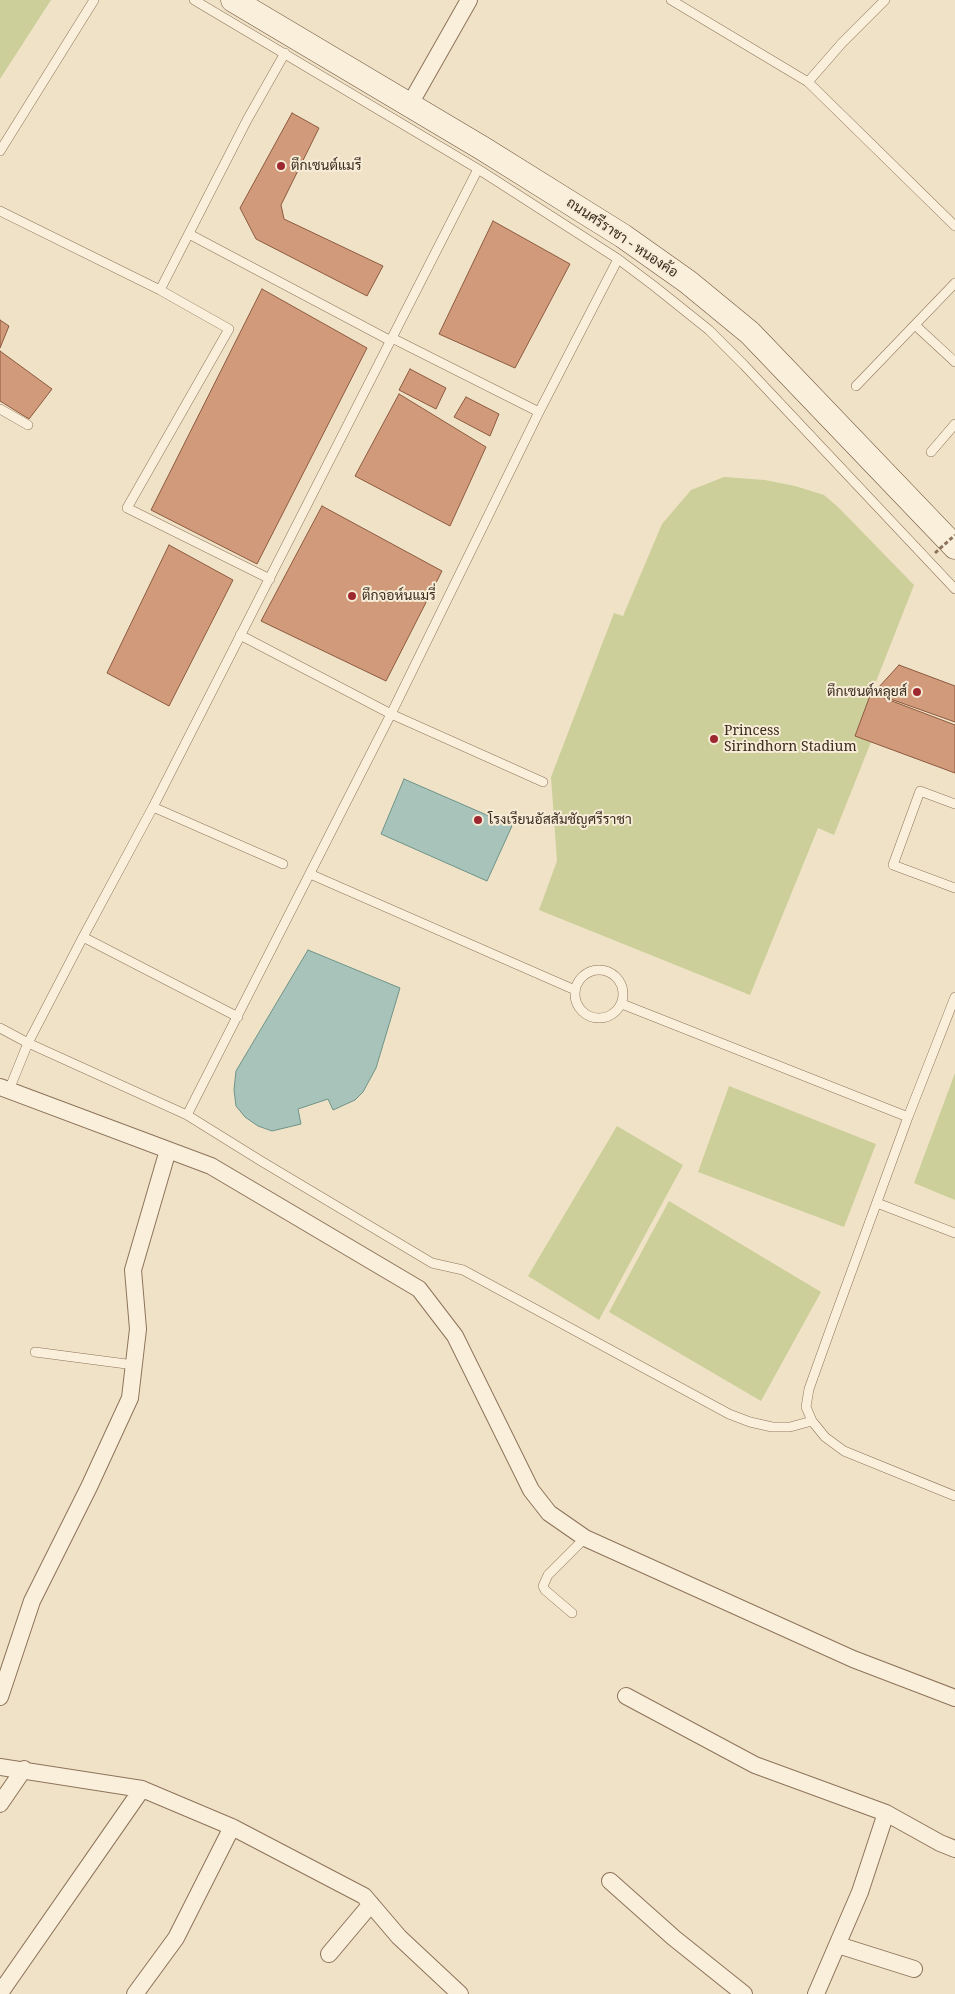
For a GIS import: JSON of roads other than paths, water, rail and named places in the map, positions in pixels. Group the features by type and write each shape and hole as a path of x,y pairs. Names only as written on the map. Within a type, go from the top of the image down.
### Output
{"main road":[{"name":"ถนนศรีราชา - หนองค้อ","path":"233,0 410,104 623,236 688,282 750,333 945,550"}],"street":[{"path":"410,104 469,0"},
{"path":"4,1088 210,1166 419,1289 455,1336 531,1490 549,1514 585,1538 853,1659 955,1698"},
{"path":"0,1697 32,1600 89,1486 130,1398 138,1328 133,1270 168,1150"},
{"path":"626,1696 755,1765 886,1813 940,1843 955,1849"},
{"path":"0,1767 24,1769 142,1789 232,1827 364,1896 399,1937 460,1994"},
{"path":"0,1804 24,1769"},
{"path":"0,1993 142,1789"},
{"path":"816,1994 860,1892 886,1813"},
{"path":"135,1994 176,1938 232,1827"},
{"path":"610,1881 674,1938 744,1994"},
{"path":"330,1954 371,1904"},
{"path":"838,1945 914,1969"}],"lane":[{"path":"0,151 94,0"},
{"path":"194,0 478,169 618,259 654,286 723,344 955,589"},
{"path":"671,0 808,82 955,226"},
{"path":"808,82 842,43 885,0"},
{"path":"160,290 247,120 285,53"},
{"path":"4,1088 154,807 478,169"},
{"path":"0,211 160,290 228,329 127,508 270,579"},
{"path":"189,234 391,340 539,412"},
{"path":"187,1115 391,714 539,412 618,259"},
{"path":"856,386 955,283"},
{"path":"915,325 955,362"},
{"path":"0,409 28,425"},
{"path":"931,452 955,424"},
{"path":"240,635 391,714 543,782"},
{"path":"955,804 920,791 893,865 955,888"},
{"path":"154,807 283,864"},
{"path":"310,874 575,990"},
{"path":"83,937 238,1017"},
{"path":"598,970 606,971 614,974 623,988 622,1004 611,1016 604,1018 589,1016 578,1006 575,990 582,976 598,970"},
{"path":"955,997 908,1117 809,1389 806,1407 812,1422 826,1437 844,1451 955,1496"},
{"path":"622,1004 908,1117"},
{"path":"0,1028 28,1043 187,1115 432,1263 463,1270 729,1414 750,1422 772,1427 790,1427 812,1422"},
{"path":"877,1203 955,1233"},
{"path":"36,1352 134,1365"},
{"path":"572,1613 545,1590 543,1586 548,1575 585,1538"}],"water":[{"path":"404,779 512,826 487,881 381,834"},
{"path":"308,950 400,988 376,1068 363,1092 355,1100 333,1110 328,1099 298,1109 301,1124 272,1131 258,1126 245,1117 236,1106 234,1090 236,1071"}],"place":[{"name":"ตึกเซนต์แมรี","path":"281,166"},
{"name":"ตึกจอห์นแมรี่","path":"352,596"},
{"name":"ตึกเซนต์หลุยส์","path":"917,692"},
{"name":"Princess Sirindhorn Stadium","path":"714,739"},
{"name":"โรงเรียนอัสสัมชัญศรีราชา","path":"478,820"}]}
